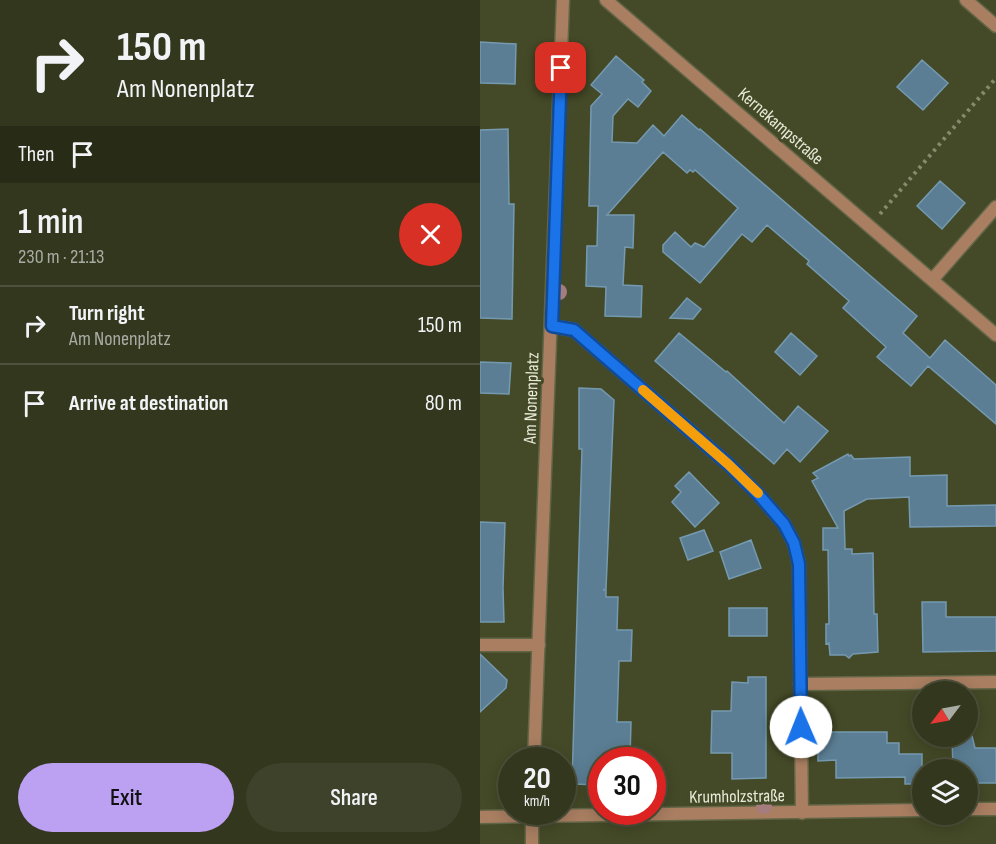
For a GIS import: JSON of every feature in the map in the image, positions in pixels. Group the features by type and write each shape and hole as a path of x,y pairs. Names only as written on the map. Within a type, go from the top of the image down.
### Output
{"street":[{"name":"Am Nonenplatz","path":"534,747 563,0"},
{"name":"Kernekampstraße","path":"606,0 996,335"},
{"path":"966,0 996,26"},
{"path":"932,280 996,207"},
{"path":"552,326 574,330 728,464 784,524 794,543 799,564 802,813"},
{"path":"480,645 538,645"},
{"path":"800,684 996,682"},
{"path":"978,809 996,809"},
{"name":"Krumholzstraße","path":"576,814 912,810"},
{"name":"Krumholzstraße","path":"480,817 498,816"},
{"path":"531,825 532,844"}],"path":[{"path":"870,226 996,78"}],"building":[{"path":"480,42 516,44 515,84 480,83"},
{"path":"616,56 644,80 642,82 651,91 638,107 628,99 613,116 612,142 637,143 653,125 664,136 682,115 917,316 903,333 930,358 945,340 996,385 996,424 928,366 911,386 877,357 886,347 843,308 849,301 807,264 809,261 767,225 752,242 742,234 700,283 663,252 663,245 675,232 691,247 695,243 704,247 738,208 695,170 687,173 663,152 607,215 634,215 633,248 625,247 623,285 642,286 641,317 605,316 606,287 586,286 587,246 597,246 598,206 589,206 591,106 602,94 591,85"},
{"path":"922,60 948,83 923,110 897,87"},
{"path":"508,129 509,204 514,204 512,319 480,318 480,130"},
{"path":"940,181 965,203 942,229 917,206"},
{"path":"687,298 701,309 693,319 670,318"},
{"path":"679,333 727,371 784,423 798,406 828,431 800,462 787,449 774,464 655,361"},
{"path":"791,333 817,356 800,375 775,352"},
{"path":"480,362 511,363 509,394 480,393"},
{"path":"579,388 601,389 614,400 606,589 603,590 606,590 606,597 618,597 617,630 632,630 631,661 619,661 617,722 631,722 630,747 588,747 588,785 576,784 576,747 573,747 582,449 579,449"},
{"path":"848,454 854,459 910,457 910,476 947,475 947,506 996,505 996,526 910,527 909,497 867,499 844,511 845,549 852,549 852,554 873,553 874,614 877,614 878,652 853,654 849,658 845,655 830,655 829,643 826,644 826,624 829,624 828,550 823,550 823,528 838,528 812,481 818,478 813,473"},
{"path":"689,472 719,503 695,527 672,502 681,492 675,486"},
{"path":"480,522 505,523 504,622 480,622"},
{"path":"704,530 713,551 688,560 680,538"},
{"path":"751,540 761,568 729,579 720,552"},
{"path":"922,602 946,602 946,617 996,617 996,651 923,652"},
{"path":"729,608 767,608 767,636 729,636"},
{"path":"480,654 507,680 506,688 480,712"},
{"path":"748,677 766,677 766,778 732,779 732,753 711,753 712,711 731,711 732,682 748,683"},
{"path":"825,732 887,732 887,743 899,743 899,754 922,754 922,759 912,759 912,784 905,784 905,777 836,778 836,760 818,761 818,743 826,743"},
{"path":"952,747 996,748 996,783 978,783 978,759 953,759"}],"slow traffic":[{"path":"643,390 758,493"}],"route":[{"path":"561,68 552,326 574,330 728,464 784,524 794,543 799,564 801,727"}]}
